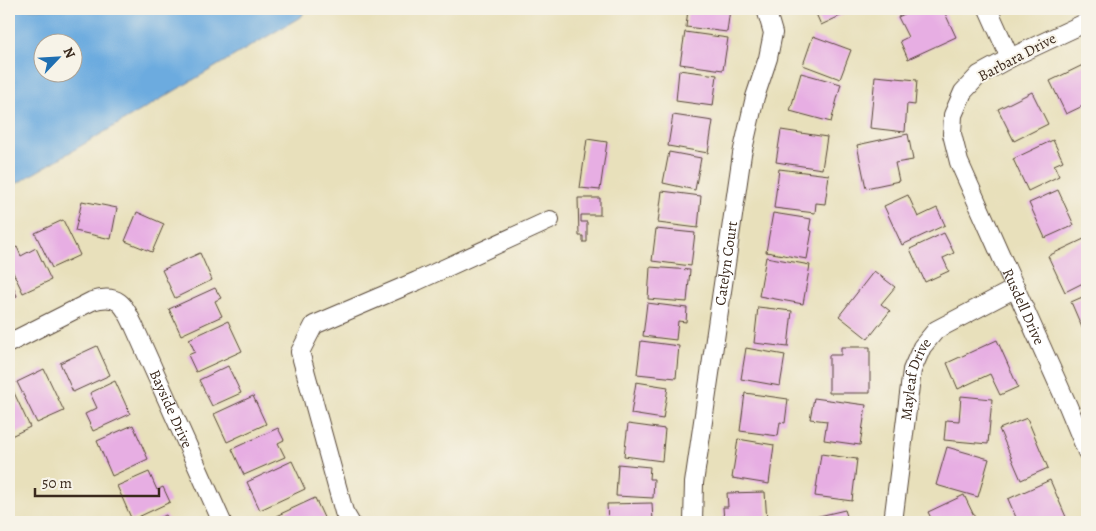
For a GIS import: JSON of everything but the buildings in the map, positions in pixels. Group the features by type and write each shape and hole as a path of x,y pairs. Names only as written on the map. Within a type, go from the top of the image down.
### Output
{"street":[{"name":"Catelyn Court","path":"693,522 694,483 742,154 755,97 774,33 766,9"},
{"path":"988,9 1010,58"},
{"name":"Barbara Drive","path":"959,162 952,134 953,115 963,92 979,75 1010,58 1087,22"},
{"name":"Rusdell Drive","path":"959,162 1087,452"},
{"path":"350,522 344,512 300,352 314,325 417,281 550,220"},
{"name":"Mayleaf Drive","path":"893,522 912,370 922,347 936,330 1016,288"},
{"name":"Bayside Drive","path":"9,343 92,301 102,298 116,299 126,310 134,326 222,522"}],"water":[{"path":"9,9 305,9 302,16 9,188"}]}
